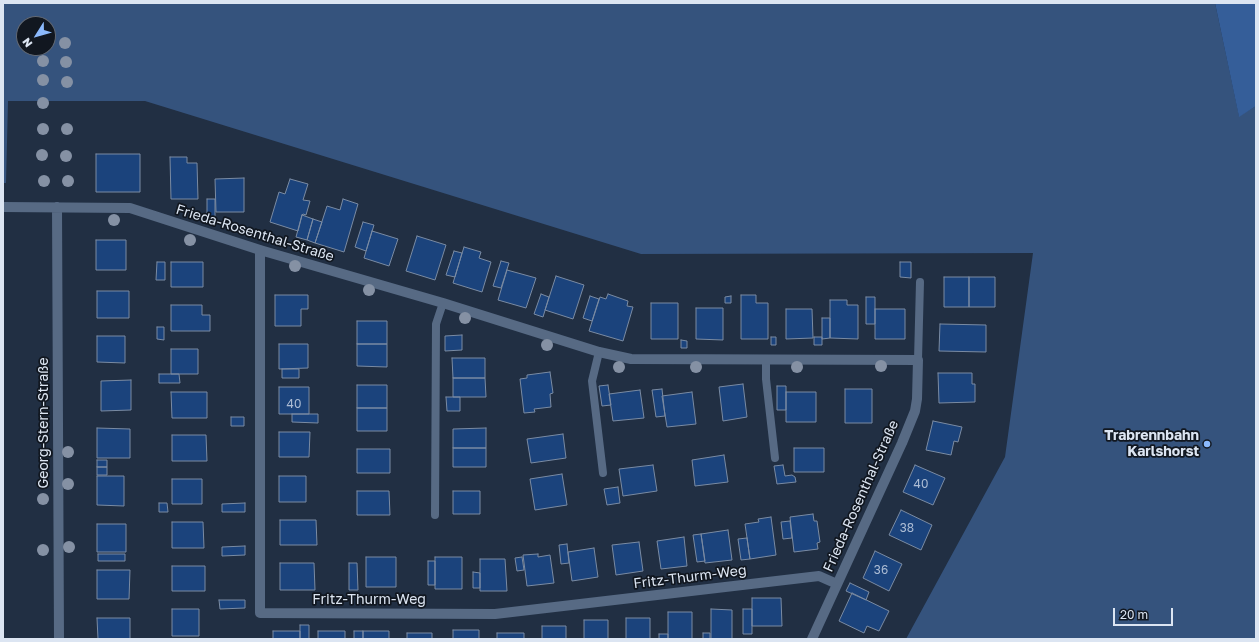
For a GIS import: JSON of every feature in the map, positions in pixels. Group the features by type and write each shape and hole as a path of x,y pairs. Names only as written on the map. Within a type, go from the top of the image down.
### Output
{"street":[{"name":"Frieda-Rosenthal-Straße","path":"3,207 130,208 260,250 443,303 599,352 631,359 918,360 917,399 915,411 902,443 812,639"},
{"name":"Georg-Stern-Straße","path":"57,207 59,639"},
{"name":"Fritz-Thurm-Weg","path":"260,250 260,613 495,614 819,576 837,584"}],"lane":[{"name":"Frieda-Rosenthal-Straße","path":"918,360 920,282"},
{"path":"435,515 436,324 443,303"},
{"path":"599,352 592,381 603,473"},
{"path":"766,359 766,379 775,458"}],"shaded area":[{"path":"3,3 1215,3 1239,116 1256,106 1256,639 906,639 1005,457 1033,253 641,254 145,101 8,101 6,183 3,183"},
{"path":"1215,3 1256,3 1256,106 1239,117"}],"building":[{"path":"96,154 140,154 140,192 96,192"},
{"path":"170,157 187,157 187,163 197,163 198,199 171,199"},
{"path":"244,178 244,212 216,212 215,179"},
{"path":"290,179 308,184 303,200 310,201 306,215 302,215 298,231 270,222 279,192 285,194"},
{"path":"207,199 215,199 215,217 207,217"},
{"path":"343,199 358,204 344,252 315,243 327,206 340,210"},
{"path":"302,215 313,219 307,240 296,237"},
{"path":"313,219 322,222 315,243 307,240"},
{"path":"363,222 374,225 366,251 355,247"},
{"path":"372,231 398,239 389,266 364,258"},
{"path":"417,236 446,245 435,280 406,271"},
{"path":"96,240 126,240 126,270 96,270"},
{"path":"464,247 481,252 479,258 491,262 482,292 453,283"},
{"path":"454,251 462,253 455,277 446,275"},
{"path":"501,261 509,263 501,288 493,286"},
{"path":"157,262 165,262 165,280 156,280"},
{"path":"171,262 203,262 203,287 171,287"},
{"path":"900,262 911,262 911,278 900,277"},
{"path":"507,270 536,278 526,308 498,300"},
{"path":"556,276 584,285 573,319 545,310"},
{"path":"944,277 969,277 969,307 944,307"},
{"path":"969,277 995,277 995,307 969,307"},
{"path":"97,291 129,291 129,318 97,318"},
{"path":"541,294 549,297 543,317 534,314"},
{"path":"608,294 628,301 627,306 633,307 623,341 589,331 600,297 606,299"},
{"path":"275,295 308,295 308,309 301,309 301,326 275,326"},
{"path":"741,295 756,295 756,303 768,303 768,339 741,339"},
{"path":"590,296 599,299 592,321 583,318"},
{"path":"731,296 731,303 725,303 725,297"},
{"path":"866,297 875,297 875,324 866,324"},
{"path":"830,300 847,300 847,305 858,305 858,339 830,338"},
{"path":"651,303 678,303 678,339 651,339"},
{"path":"171,305 202,305 202,315 210,315 210,331 171,331"},
{"path":"696,308 723,308 723,340 696,339"},
{"path":"786,309 812,309 813,338 786,339"},
{"path":"875,309 905,309 905,339 875,339"},
{"path":"822,318 830,318 830,338 822,339"},
{"path":"357,321 387,321 387,344 357,344"},
{"path":"940,324 986,325 986,352 939,351"},
{"path":"157,327 164,327 164,340 157,339"},
{"path":"462,335 462,350 445,351 445,336"},
{"path":"97,336 125,336 125,363 97,362"},
{"path":"771,337 776,337 776,345 771,345"},
{"path":"814,337 822,337 822,345 814,345"},
{"path":"681,340 687,341 687,348 681,348"},
{"path":"279,344 308,344 308,368 279,369"},
{"path":"357,344 387,344 387,367 357,366"},
{"path":"171,349 198,349 198,374 171,374"},
{"path":"452,358 485,358 485,378 453,378"},
{"path":"282,369 299,369 299,378 282,378"},
{"path":"550,372 553,393 550,394 551,407 534,409 535,412 524,413 520,379 527,378 527,375"},
{"path":"938,373 972,373 972,384 975,384 975,402 939,403"},
{"path":"159,374 179,374 180,383 159,383"},
{"path":"453,378 485,378 486,397 453,397"},
{"path":"131,380 131,410 101,411 101,381"},
{"path":"743,384 747,417 723,421 719,387"},
{"path":"357,385 387,385 387,408 357,408"},
{"path":"608,385 611,405 602,406 599,386"},
{"path":"777,386 786,386 786,410 777,410"},
{"path":"279,387 309,387 309,414 279,414"},
{"path":"662,389 665,416 656,417 652,390"},
{"path":"845,389 872,389 872,423 845,423"},
{"path":"640,390 644,418 613,421 609,394"},
{"path":"171,392 207,392 207,418 172,418"},
{"path":"692,392 696,424 667,427 662,396"},
{"path":"786,392 816,392 816,422 786,422"},
{"path":"446,397 460,397 460,411 447,411"},
{"path":"357,408 387,408 387,431 357,431"},
{"path":"292,414 318,414 318,423 292,422"},
{"path":"231,417 244,417 244,426 231,426"},
{"path":"933,421 962,427 958,442 954,441 951,455 926,450"},
{"path":"97,428 130,429 130,458 97,458"},
{"path":"486,428 486,448 453,448 453,429"},
{"path":"279,432 310,432 309,457 279,457"},
{"path":"563,434 566,458 531,463 527,439"},
{"path":"172,435 206,435 207,461 172,461"},
{"path":"453,448 486,448 486,467 453,467"},
{"path":"794,448 824,448 824,472 794,472"},
{"path":"357,449 390,449 390,473 357,473"},
{"path":"724,455 728,482 695,486 692,460"},
{"path":"97,460 107,460 107,467 97,467"},
{"path":"653,465 657,491 623,496 619,469"},
{"path":"783,465 785,476 792,475 795,477 796,482 777,484 774,466"},
{"path":"915,465 945,478 933,505 903,492"},
{"path":"97,467 107,467 107,475 97,475"},
{"path":"562,474 567,505 535,510 530,479"},
{"path":"97,476 124,476 124,506 97,505"},
{"path":"279,476 306,476 306,502 279,502"},
{"path":"172,479 202,479 202,504 172,504"},
{"path":"618,487 620,503 607,505 604,489"},
{"path":"357,491 389,491 390,515 357,515"},
{"path":"453,491 480,491 480,514 453,514"},
{"path":"159,503 167,503 168,512 159,512"},
{"path":"245,503 245,512 222,512 222,504"},
{"path":"901,510 932,525 921,550 889,535"},
{"path":"813,514 814,521 817,521 820,542 817,543 818,549 794,552 790,517"},
{"path":"771,517 776,555 750,559 745,524 759,522 758,519"},
{"path":"280,520 316,520 317,545 280,545"},
{"path":"790,521 792,538 783,539 781,522"},
{"path":"172,522 203,522 204,548 172,548"},
{"path":"97,524 126,524 126,552 97,552"},
{"path":"728,530 732,560 705,563 701,534"},
{"path":"701,534 705,561 697,562 693,535"},
{"path":"684,537 687,566 661,569 657,541"},
{"path":"747,538 750,559 741,560 738,539"},
{"path":"639,542 643,571 616,575 612,545"},
{"path":"567,544 569,563 561,564 559,545"},
{"path":"245,546 245,555 222,556 222,547"},
{"path":"594,548 598,577 572,581 568,552"},
{"path":"875,551 902,564 889,591 863,578"},
{"path":"98,554 125,554 125,561 98,561"},
{"path":"538,554 538,557 550,555 554,583 527,586 523,555"},
{"path":"366,557 396,557 396,587 366,587"},
{"path":"435,557 462,557 462,589 435,589"},
{"path":"522,557 524,570 517,571 515,558"},
{"path":"480,559 505,559 507,591 480,591"},
{"path":"428,561 435,561 435,585 428,585"},
{"path":"280,563 314,563 315,590 280,590"},
{"path":"349,563 357,563 358,590 349,590"},
{"path":"172,566 205,566 205,591 172,591"},
{"path":"97,570 130,570 129,599 97,599"},
{"path":"473,572 480,573 480,588 473,588"},
{"path":"850,583 869,592 866,600 846,591"},
{"path":"852,593 889,611 879,631 867,626 864,633 839,621"},
{"path":"752,598 781,598 782,626 752,626"},
{"path":"219,600 245,600 245,608 220,609"},
{"path":"172,609 199,609 199,636 172,636"},
{"path":"711,609 732,610 732,639 711,639"},
{"path":"743,609 752,609 752,634 743,634"},
{"path":"668,612 692,612 692,639 668,639"},
{"path":"97,618 130,618 130,639 98,639"},
{"path":"626,618 650,618 650,639 626,639"},
{"path":"584,620 608,620 608,639 584,639"},
{"path":"300,625 309,625 309,639 300,639"},
{"path":"542,626 566,626 566,639 542,639"},
{"path":"453,630 479,630 479,639 453,639"},
{"path":"273,631 300,631 300,639 273,639"},
{"path":"318,631 345,631 345,639 318,639"},
{"path":"354,631 363,631 363,639 354,639"},
{"path":"363,631 389,631 389,639 363,639"},
{"path":"407,633 432,633 432,639 407,639"},
{"path":"497,633 524,633 524,639 497,639"},
{"path":"703,633 710,633 710,639 703,639"},
{"path":"659,634 668,634 668,639 659,639"}],"place":[{"name":"Trabrennbahn Karlshorst","path":"1207,444"}]}
